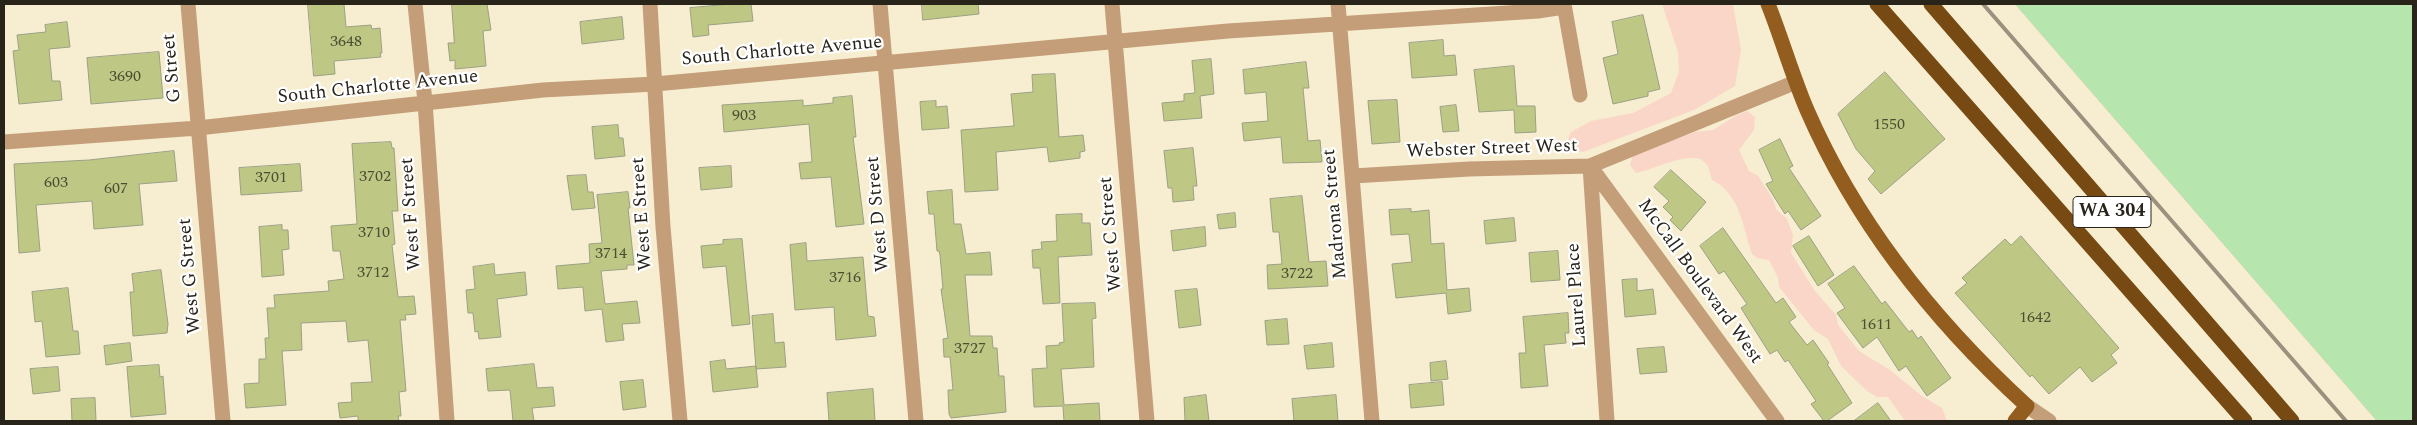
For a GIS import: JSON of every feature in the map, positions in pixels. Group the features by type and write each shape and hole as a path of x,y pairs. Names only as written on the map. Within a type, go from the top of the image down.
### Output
{"highway":[{"name":"WA 304","path":"1876,4 2245,421"},
{"name":"WA 304","path":"1931,4 2292,421"}],"main road":[{"path":"1768,4 1796,82 1836,168 1898,267 1958,340 2027,406 2015,421"}],"street":[{"name":"G Street","path":"188,4 198,128"},
{"name":"West F Street","path":"415,4 447,421"},
{"name":"West E Street","path":"650,4 663,227 680,421"},
{"name":"West D Street","path":"880,4 916,421"},
{"name":"West C Street","path":"1112,4 1147,421"},
{"name":"Madrona Street","path":"1338,4 1372,421"},
{"name":"South Charlotte Avenue","path":"4,142 198,128 542,90 655,84 1228,31 1538,11 1564,5"},
{"path":"1564,5 1580,95"},
{"name":"Webster Street West","path":"1353,176 1469,169 1590,166 1796,82"},
{"name":"West G Street","path":"198,128 223,421"},
{"name":"Laurel Place","path":"1590,166 1607,421"},
{"name":"McCall Boulevard West","path":"1590,166 1777,421"},
{"path":"2027,406 2049,421"}],"shaded area":[{"path":"1662,4 1733,4 1741,50 1735,86 1694,110 1583,152 1564,150 1571,132 1591,121 1633,113 1671,93 1679,72 1678,52"},
{"path":"2015,4 2413,4 2413,421 2377,421"},
{"path":"1747,111 1755,117 1754,130 1739,150 1749,171 1758,176 1773,199 1776,209 1787,219 1793,235 1791,253 1815,291 1836,315 1838,325 1859,351 1890,370 1922,396 1942,408 1947,421 1905,421 1888,397 1877,397 1867,391 1841,366 1828,339 1814,330 1779,287 1778,278 1769,260 1757,258 1752,254 1735,202 1729,193 1712,180 1708,166 1701,159 1685,158 1636,173 1630,165 1633,154 1695,132 1713,130"}],"pier":[{"path":"2012,4 2015,4 2377,421 2374,421"}],"building":[{"path":"308,4 344,4 346,27 371,25 372,29 380,28 381,57 334,61 335,74 314,76"},
{"path":"452,4 487,4 491,30 483,31 486,66 455,69 455,60 450,61 448,43 454,43"},
{"path":"751,4 753,21 708,25 709,35 693,37 690,8"},
{"path":"922,4 978,4 979,14 923,20"},
{"path":"1643,15 1660,89 1648,92 1648,96 1613,104 1603,58 1618,54 1612,22"},
{"path":"622,17 624,39 582,44 580,22"},
{"path":"67,22 70,47 49,49 52,81 60,81 62,100 19,104 13,51 19,50 17,35 46,32 45,25"},
{"path":"1443,40 1444,56 1455,55 1457,75 1412,78 1409,43"},
{"path":"159,52 163,98 91,104 87,58"},
{"path":"1211,59 1214,94 1200,96 1202,118 1164,121 1162,103 1184,101 1184,94 1195,93 1192,61"},
{"path":"1306,62 1309,88 1303,88 1308,141 1320,140 1322,162 1283,163 1281,137 1244,141 1242,123 1268,121 1266,92 1245,94 1243,70"},
{"path":"1514,66 1517,106 1535,106 1536,132 1515,133 1514,110 1479,112 1474,70"},
{"path":"1885,72 1945,139 1881,194 1868,179 1875,171 1856,149 1838,114"},
{"path":"1055,74 1059,137 1083,135 1085,151 1080,152 1080,158 1049,162 1047,147 996,152 998,190 965,192 961,130 1014,126 1011,94 1033,92 1032,75"},
{"path":"852,96 856,137 853,137 864,224 836,227 831,177 801,179 799,163 812,162 809,124 724,132 722,105 803,100 803,106 833,103 833,98"},
{"path":"1397,100 1400,142 1372,144 1368,101"},
{"path":"936,101 936,107 947,106 949,128 922,130 920,102"},
{"path":"1456,105 1459,131 1443,132 1440,107"},
{"path":"618,125 619,138 623,138 625,156 595,159 592,127"},
{"path":"1780,139 1793,166 1789,168 1821,216 1801,230 1788,211 1785,214 1766,184 1773,181 1759,150"},
{"path":"391,142 392,148 394,148 398,211 392,211 395,244 392,245 398,297 414,296 416,314 405,315 406,320 400,320 406,391 399,392 401,416 398,416 399,421 358,421 358,416 340,418 338,403 352,402 351,383 372,382 368,340 348,342 346,321 301,323 302,350 282,351 286,405 246,408 244,384 259,383 259,359 266,359 265,338 269,338 267,308 275,308 274,295 329,291 328,281 344,279 340,251 333,251 331,226 357,224 352,144"},
{"path":"1193,148 1197,186 1193,186 1194,200 1173,202 1172,188 1168,188 1164,151"},
{"path":"174,151 177,181 139,184 143,225 94,229 92,201 36,205 40,251 19,253 14,164 89,160"},
{"path":"300,164 302,191 241,195 239,168"},
{"path":"731,166 732,187 701,190 699,168"},
{"path":"1671,170 1706,202 1681,231 1670,220 1673,217 1663,207 1669,201 1654,187"},
{"path":"586,175 588,192 593,192 595,208 572,210 567,176"},
{"path":"952,190 954,224 961,224 966,254 990,252 992,275 965,275 970,336 992,336 993,348 997,348 999,376 1004,376 1006,412 951,418 949,414 948,390 953,390 950,357 944,357 943,339 948,338 941,289 943,289 940,255 939,251 937,251 934,214 929,214 927,192"},
{"path":"628,192 634,265 627,265 627,269 601,271 605,304 637,301 640,323 622,324 624,340 606,342 602,309 585,311 583,287 558,289 556,266 590,263 589,244 602,243 597,195"},
{"path":"1302,196 1309,262 1326,261 1328,286 1268,289 1267,265 1282,264 1279,232 1273,232 1270,199"},
{"path":"1411,209 1411,212 1429,210 1431,244 1444,243 1447,290 1469,288 1471,311 1448,314 1446,293 1396,298 1392,264 1412,262 1409,234 1391,235 1389,210"},
{"path":"1235,213 1236,227 1219,229 1217,215"},
{"path":"1082,214 1082,223 1090,223 1092,255 1058,257 1060,303 1043,304 1040,268 1033,268 1032,250 1042,249 1041,242 1057,241 1056,215"},
{"path":"1514,218 1516,241 1486,244 1484,221"},
{"path":"282,225 282,230 288,230 289,249 282,250 284,275 262,277 259,227"},
{"path":"1205,227 1206,246 1173,251 1171,231"},
{"path":"1723,228 1776,303 1783,298 1796,317 1789,322 1807,345 1813,340 1852,403 1827,421 1824,421 1811,404 1816,401 1788,360 1785,362 1777,350 1770,354 1741,308 1747,304 1724,271 1719,274 1700,246"},
{"path":"1809,236 1834,275 1818,286 1793,246"},
{"path":"2021,236 2119,348 2111,355 2117,363 2092,382 2080,367 2049,394 2032,375 2030,377 1955,293 1967,283 1962,278 2005,239 2011,245"},
{"path":"742,239 750,324 732,326 726,266 703,268 701,246 723,244 723,240"},
{"path":"806,243 807,261 863,257 868,316 874,317 876,336 836,340 834,307 795,310 790,245"},
{"path":"1558,251 1560,280 1531,282 1529,253"},
{"path":"494,264 495,275 525,272 527,295 497,299 501,337 479,339 478,331 475,332 473,313 468,313 466,290 475,289 473,267"},
{"path":"1854,266 1882,304 1885,301 1909,332 1912,330 1918,339 1921,336 1951,378 1927,396 1906,366 1899,371 1877,337 1863,348 1837,313 1845,308 1828,284"},
{"path":"161,270 168,324 167,333 133,336 130,292 134,292 132,274"},
{"path":"1637,279 1637,291 1653,289 1656,314 1625,317 1622,280"},
{"path":"68,288 73,331 78,331 80,354 46,357 42,321 35,322 32,292"},
{"path":"1197,289 1201,325 1179,328 1175,291"},
{"path":"1095,303 1096,318 1092,319 1094,367 1061,369 1064,405 1099,403 1100,421 1064,421 1063,406 1034,407 1032,369 1047,368 1046,346 1060,345 1059,343 1064,342 1062,304"},
{"path":"1568,313 1569,333 1565,333 1566,343 1544,345 1548,386 1521,388 1519,353 1526,353 1523,317"},
{"path":"773,314 775,343 784,342 786,367 756,369 752,316"},
{"path":"1287,319 1289,344 1267,345 1265,321"},
{"path":"130,343 132,361 106,365 104,346"},
{"path":"1332,343 1334,367 1307,369 1304,346"},
{"path":"1664,347 1667,372 1640,374 1637,349"},
{"path":"725,360 726,369 756,366 758,387 713,392 710,362"},
{"path":"1446,361 1448,379 1431,381 1430,363"},
{"path":"534,364 537,388 553,387 555,406 532,408 534,421 513,421 510,390 488,391 486,369"},
{"path":"159,365 160,377 163,376 166,414 131,417 127,367"},
{"path":"58,367 60,391 33,394 30,369"},
{"path":"643,380 646,407 623,410 620,382"},
{"path":"1442,382 1444,405 1411,408 1409,385"},
{"path":"873,389 875,421 829,421 827,393"},
{"path":"1206,395 1209,421 1185,421 1184,398"},
{"path":"1336,395 1338,421 1294,421 1292,399"},
{"path":"95,398 96,421 72,421 71,399"},
{"path":"1878,403 1891,421 1854,421"}],"railway":[{"path":"1983,4 2346,421"}]}
